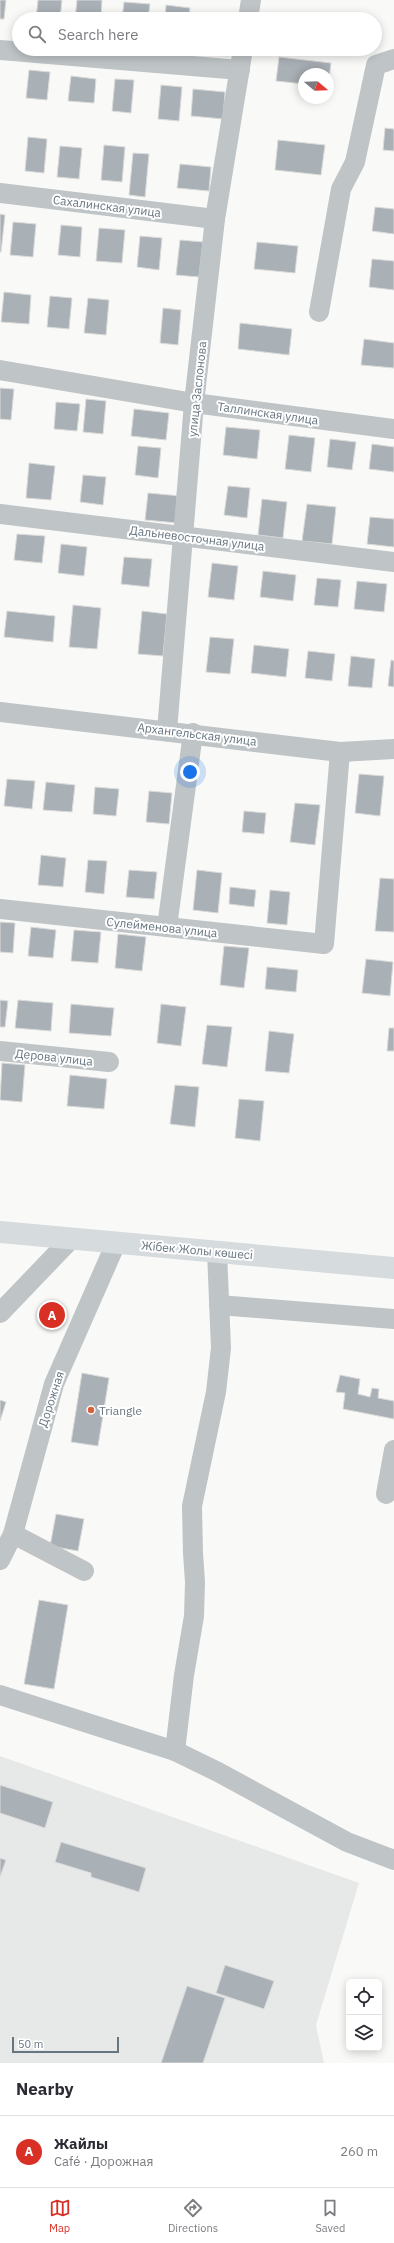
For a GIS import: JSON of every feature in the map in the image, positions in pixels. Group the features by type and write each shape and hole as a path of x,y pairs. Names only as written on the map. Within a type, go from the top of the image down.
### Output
{"highway":[{"name":"Жібек Жолы көшесі","path":"0,1232 394,1268"}],"street":[{"path":"249,12 251,0"},
{"path":"0,50 12,51"},
{"path":"72,56 240,70"},
{"name":"улица Заслонова","path":"167,731 194,403 215,219 242,56"},
{"path":"319,312 341,189 355,162 376,65 394,59"},
{"name":"Сахалинская улица","path":"0,193 215,219"},
{"name":"Таллинская улица","path":"0,370 194,403 394,430"},
{"name":"Дальневосточная улица","path":"0,514 394,562"},
{"name":"Архангельская улица","path":"0,712 193,733 340,752 394,749"},
{"path":"167,927 193,733"},
{"name":"Сулейменова улица","path":"0,909 324,944 340,752"},
{"name":"Дерова улица","path":"0,1051 109,1062"},
{"path":"0,1313 71,1239"},
{"name":"Дорожная","path":"0,1560 13,1534 54,1384 116,1243"},
{"path":"175,1751 184,1675 194,1616 195,1582 192,1553 192,1506 216,1392 221,1348 217,1252"},
{"path":"219,1305 394,1319"},
{"path":"386,1494 394,1450"},
{"path":"13,1534 84,1571"},
{"path":"0,1695 175,1751 218,1772 347,1842 394,1860"}],"shaded area":[{"path":"0,1756 359,1883 316,2025 324,2063 0,2063"}],"building":[{"path":"0,0 6,0 4,19 0,19"},
{"path":"38,0 62,0 61,12 37,12"},
{"path":"77,0 102,0 101,12 76,12"},
{"path":"124,2 150,4 149,12 123,12"},
{"path":"166,5 190,8 190,12 166,12"},
{"path":"279,57 331,63 330,68 298,68 298,83 276,81"},
{"path":"29,70 50,72 47,100 26,98"},
{"path":"71,76 96,79 94,103 68,101"},
{"path":"115,79 134,80 131,113 112,111"},
{"path":"161,85 182,87 179,121 158,119"},
{"path":"193,89 225,92 223,119 191,116"},
{"path":"385,128 394,129 394,151 383,150"},
{"path":"28,137 47,139 44,173 25,171"},
{"path":"278,140 325,145 321,175 275,170"},
{"path":"104,145 125,147 122,182 101,180"},
{"path":"60,146 82,148 79,179 57,177"},
{"path":"133,153 149,154 145,197 129,195"},
{"path":"180,164 211,167 209,191 177,188"},
{"path":"375,207 394,209 394,234 372,231"},
{"path":"0,214 5,215 1,252 0,252"},
{"path":"13,222 36,224 33,257 10,255"},
{"path":"61,225 82,227 80,257 58,255"},
{"path":"99,228 125,230 122,263 96,261"},
{"path":"140,236 162,238 159,270 137,267"},
{"path":"180,240 203,242 199,277 176,275"},
{"path":"257,242 298,246 295,273 254,269"},
{"path":"372,259 394,261 394,290 369,287"},
{"path":"4,292 31,295 29,324 1,322"},
{"path":"50,296 72,298 69,329 47,327"},
{"path":"88,298 109,300 106,335 84,333"},
{"path":"163,308 181,310 178,345 160,343"},
{"path":"240,323 292,329 289,355 238,349"},
{"path":"364,339 394,343 394,368 361,365"},
{"path":"0,388 14,389 11,420 0,419"},
{"path":"86,399 106,401 103,434 83,432"},
{"path":"56,402 80,404 77,431 54,429"},
{"path":"134,409 169,413 166,440 131,436"},
{"path":"226,427 260,430 257,459 223,455"},
{"path":"289,435 315,438 311,472 285,469"},
{"path":"330,439 356,442 352,470 327,467"},
{"path":"372,444 394,447 394,472 369,469"},
{"path":"138,446 161,448 158,478 135,475"},
{"path":"29,463 55,466 51,500 26,498"},
{"path":"83,475 106,477 103,505 80,502"},
{"path":"228,486 250,488 247,518 224,515"},
{"path":"148,493 181,496 178,523 145,520"},
{"path":"262,499 287,502 283,538 258,535"},
{"path":"307,504 336,507 332,544 302,541"},
{"path":"370,517 394,519 394,547 367,544"},
{"path":"17,534 45,536 42,563 14,560"},
{"path":"61,544 87,547 84,576 58,573"},
{"path":"124,557 152,559 149,587 121,584"},
{"path":"212,563 238,566 234,600 208,597"},
{"path":"263,571 296,575 293,601 260,597"},
{"path":"317,578 341,580 338,607 314,605"},
{"path":"357,581 387,584 384,612 354,609"},
{"path":"73,605 101,608 97,649 69,647"},
{"path":"7,611 55,616 53,642 4,637"},
{"path":"142,611 167,614 163,656 138,654"},
{"path":"210,637 234,639 230,674 206,672"},
{"path":"254,645 289,649 286,677 251,673"},
{"path":"308,651 335,654 332,681 305,678"},
{"path":"351,656 375,659 372,688 348,686"},
{"path":"391,660 394,661 394,687 388,686"},
{"path":"359,774 384,776 380,816 355,813"},
{"path":"7,779 35,781 32,809 4,806"},
{"path":"46,782 75,785 72,812 43,810"},
{"path":"95,787 119,789 116,816 93,814"},
{"path":"149,791 172,793 169,824 146,822"},
{"path":"295,803 320,805 315,845 290,842"},
{"path":"244,811 266,813 264,834 242,832"},
{"path":"41,855 66,858 63,887 38,885"},
{"path":"88,860 107,861 104,894 85,892"},
{"path":"129,870 157,872 154,899 126,897"},
{"path":"197,870 222,873 218,913 193,910"},
{"path":"380,878 394,879 394,932 375,931"},
{"path":"230,887 256,890 254,907 229,904"},
{"path":"270,890 290,892 287,925 267,923"},
{"path":"0,922 15,923 13,953 0,952"},
{"path":"31,927 56,930 53,958 28,956"},
{"path":"74,930 101,932 98,963 71,961"},
{"path":"118,934 146,937 142,971 115,968"},
{"path":"224,946 249,948 244,988 220,985"},
{"path":"366,959 393,962 390,996 362,993"},
{"path":"267,967 298,970 296,992 265,989"},
{"path":"0,1000 8,1001 5,1027 0,1027"},
{"path":"18,1000 53,1003 51,1031 15,1028"},
{"path":"71,1004 114,1008 111,1036 69,1033"},
{"path":"161,1004 186,1007 181,1046 157,1043"},
{"path":"207,1025 232,1027 227,1067 202,1064"},
{"path":"389,1028 394,1028 394,1051 387,1051"},
{"path":"269,1031 294,1034 289,1073 265,1071"},
{"path":"2,1063 25,1065 22,1102 0,1100"},
{"path":"70,1075 107,1079 104,1109 67,1106"},
{"path":"175,1085 199,1087 195,1127 170,1124"},
{"path":"239,1099 264,1101 260,1141 235,1138"},
{"path":"82,1373 109,1378 98,1446 71,1442"},
{"path":"340,1375 360,1379 358,1394 370,1397 372,1388 379,1389 378,1398 394,1401 394,1419 343,1409 345,1393 336,1392"},
{"path":"0,1400 6,1402 0,1421"},
{"path":"56,1514 84,1519 78,1551 50,1546"},
{"path":"39,1600 68,1605 54,1689 24,1684"},
{"path":"0,1785 53,1802 45,1828 0,1813"},
{"path":"61,1842 146,1868 139,1892 91,1877 91,1873 55,1862"},
{"path":"0,1858 6,1860 0,1877"},
{"path":"225,1965 274,1981 264,2009 216,1993"},
{"path":"187,1986 225,1998 203,2063 161,2063"}],"place":[{"name":"Жайлы","path":"52,1315"},
{"name":"Triangle","path":"91,1410"}]}
